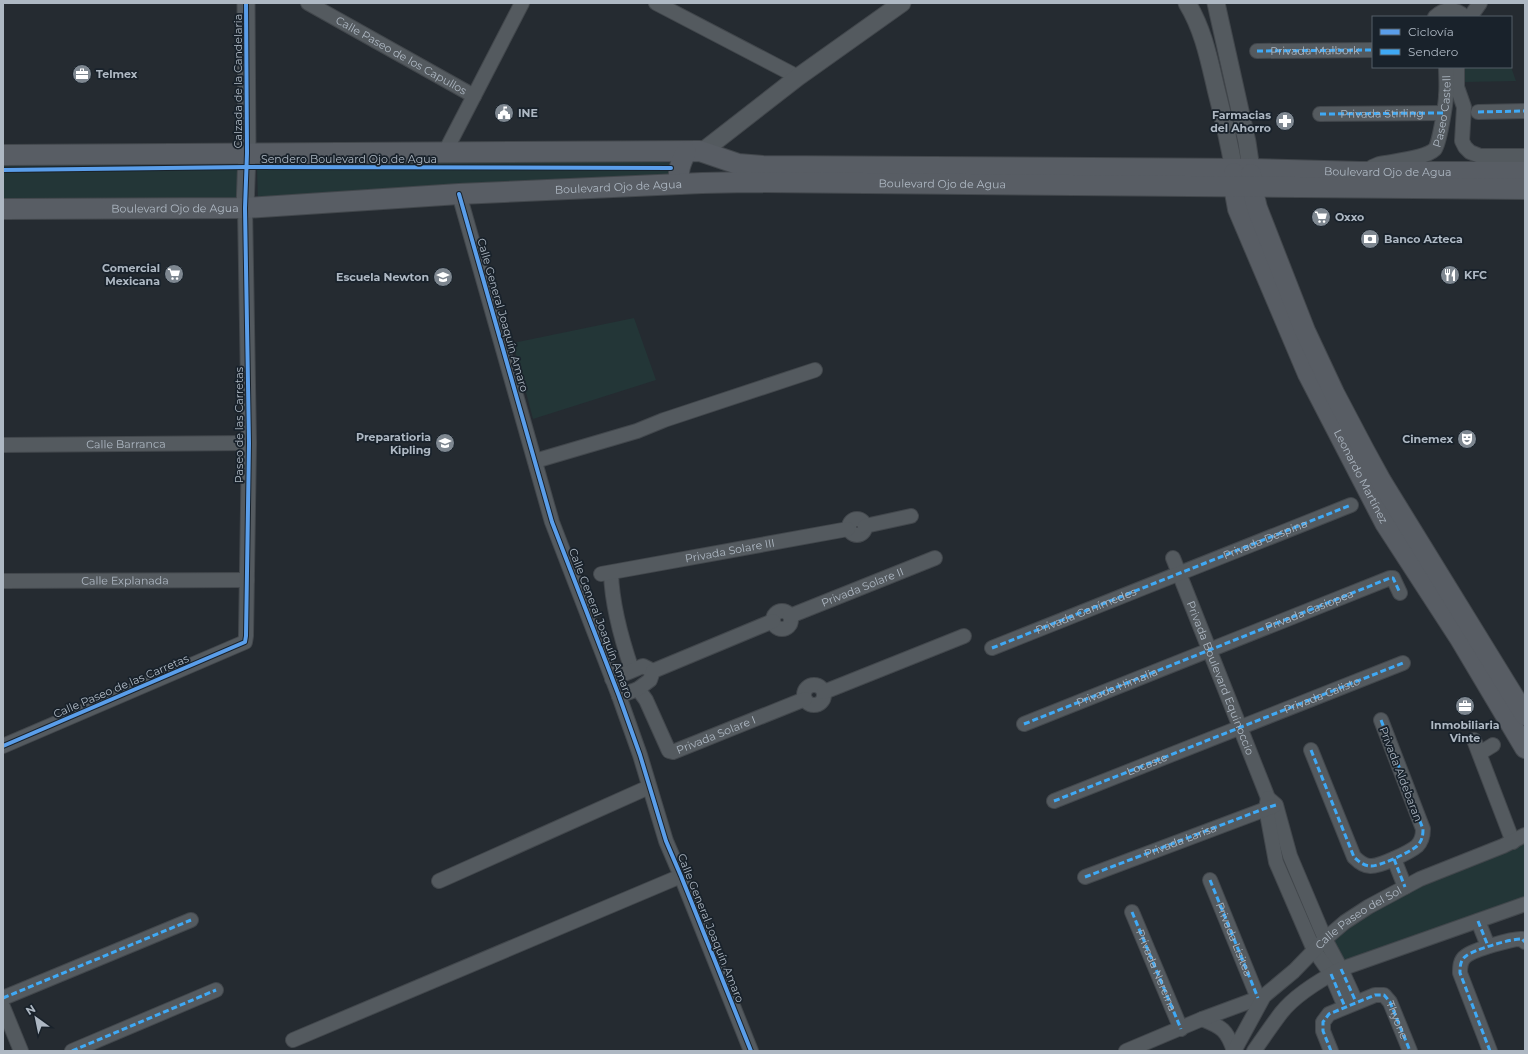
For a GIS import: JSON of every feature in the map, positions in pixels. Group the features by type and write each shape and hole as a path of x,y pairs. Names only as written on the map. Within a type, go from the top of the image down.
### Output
{"main road":[{"name":"Boulevard Ojo de Agua","path":"3,155 695,151 738,164 763,166 1243,178 1525,189"},
{"path":"679,184 678,172 681,162 695,151 707,161 707,167 702,183"},
{"name":"Boulevard Ojo de Agua","path":"3,209 245,208 459,194 702,183 1243,178 1361,172 1525,172"},
{"name":"Leonardo Martínez","path":"1243,178 1238,209 1317,392 1385,523 1525,715"},
{"name":"Leonardo Martínez","path":"1243,178 1257,208 1305,331 1342,407 1525,748"},
{"path":"1317,392 1342,407 1337,430"}],"street":[{"name":"Calzada de la Candelaria","path":"245,208 247,153 246,3"},
{"name":"Calle Paseo de los Capullos","path":"308,3 474,96"},
{"path":"445,152 522,3"},
{"path":"656,3 798,77"},
{"path":"695,151 902,3"},
{"path":"1187,3 1200,27 1230,145 1243,178"},
{"path":"1216,3 1247,142 1243,178"},
{"path":"1471,16 1480,3"},
{"path":"1446,9 1458,12 1464,16"},
{"name":"Privada Malbork","path":"1257,51 1372,50"},
{"name":"Paseo Castell","path":"1361,172 1379,164 1422,156 1435,149 1439,143 1446,96 1446,68"},
{"name":"Paseo Castell","path":"1456,68 1457,87 1464,107 1462,141 1465,147 1470,152 1480,156 1525,156"},
{"path":"1478,112 1525,111"},
{"name":"Privada Stirling","path":"1320,114 1443,113"},
{"name":"Calle General Joaquín Amaro","path":"459,194 552,522 619,696 666,841 750,1051"},
{"name":"Paseo de las Carretas","path":"245,208 249,444 245,642"},
{"path":"535,462 637,431 815,370"},
{"name":"Calle Barranca","path":"3,445 249,444"},
{"name":"Privada Despina","path":"1180,574 1351,505"},
{"name":"Privada Solare III","path":"632,670 622,640 611,588 606,573 848,529 850,522 855,519 862,520 865,526 911,516"},
{"name":"Privada Solare II","path":"654,671 773,620 774,614 780,611 786,611 790,616 935,558"},
{"name":"Privada Boulevard Equinoccio","path":"1173,558 1336,971"},
{"name":"Privada Ganímedes","path":"992,648 1180,574"},
{"name":"Privada Casiopea","path":"1209,650 1390,578 1395,580 1400,593"},
{"name":"Calle Explanada","path":"3,581 247,580"},
{"name":"Privada Solare I","path":"638,689 646,700 669,751 672,752 805,699 805,691 811,686 819,686 824,692 964,636"},
{"name":"Calle Paseo de las Carretas","path":"3,746 245,642"},
{"name":"Privada Himalia","path":"1024,724 1209,650"},
{"name":"Privada Calisto","path":"1240,728 1403,664"},
{"path":"612,679 643,666 654,671 650,680 638,689 619,696"},
{"name":"Privada Aldebaran","path":"1311,750 1354,857 1360,863 1370,866 1394,859 1417,846 1423,837 1423,829 1381,720"},
{"name":"Locaste","path":"1054,801 1240,728"},
{"path":"1474,740 1519,839"},
{"path":"1480,753 1493,745"},
{"path":"439,881 649,787"},
{"name":"Privada Boulevard Equinoccio","path":"1270,804 1276,862 1314,950 1336,971"},
{"name":"Privada Larisa","path":"1085,877 1270,804"},
{"name":"Calle Paseo del Sol","path":"1234,1051 1261,997 1294,971 1324,940 1345,922 1368,907 1405,887 1519,839"},
{"path":"1394,859 1405,887"},
{"path":"293,1040 681,876"},
{"name":"Privada Lisitea","path":"1210,880 1261,997"},
{"path":"1254,1051 1282,1012 1301,994 1336,971 1525,904"},
{"name":"Privada Nereina","path":"1132,912 1181,1029"},
{"path":"3,998 192,920"},
{"path":"1478,921 1488,946"},
{"path":"1490,1051 1460,973 1460,964 1466,956 1488,946 1515,938 1522,939 1525,942"},
{"path":"1331,1051 1323,1031 1323,1022 1329,1014 1351,1004 1336,971"},
{"path":"72,1051 216,990"},
{"name":"Thyone","path":"1351,1004 1375,995 1384,995 1390,1002 1410,1051"},
{"path":"1126,1051 1202,1019 1261,997"},
{"path":"3,1007 21,1051"},
{"path":"1202,1019 1224,1030 1230,1039 1234,1051"}],"shaded area":[{"path":"1461,68 1511,68 1516,81 1464,82"},
{"path":"620,158 672,163 671,180 258,202 257,167 260,162"},
{"path":"238,162 238,201 3,203 3,163"},
{"path":"634,318 656,380 533,419 513,343"},
{"path":"1525,841 1525,897 1349,961 1343,961 1334,942 1363,918 1396,898"}],"marked path":[{"path":"1257,51 1372,50"},
{"path":"1478,112 1525,111"},
{"path":"1320,114 1443,113"},
{"path":"992,648 1351,505"},
{"path":"1024,724 1390,578 1393,578 1400,593"},
{"path":"1054,801 1403,663"},
{"path":"1311,750 1354,857 1359,862 1368,866 1374,866 1394,859 1417,846 1422,838 1423,829 1381,720"},
{"path":"1085,877 1276,805"},
{"path":"1394,859 1405,887"},
{"path":"1210,880 1258,998"},
{"path":"1132,912 1181,1029"},
{"path":"3,998 191,920"},
{"path":"1478,921 1488,946"},
{"path":"1490,1051 1460,973 1461,964 1466,956 1484,948 1517,939 1522,939 1525,942"},
{"path":"1341,969 1356,1002"},
{"path":"1331,974 1345,1007"},
{"path":"72,1051 216,990"},
{"path":"1331,1051 1323,1031 1323,1022 1329,1014 1375,995 1384,995 1390,1002 1410,1051"}],"cycle path":[{"path":"3,746 245,642 249,443 245,208 247,153 246,3"},
{"name":"Sendero Boulevard Ojo de Agua","path":"3,170 247,167 671,168"},
{"path":"459,194 552,522 619,696 640,755 666,841 751,1051"}],"place":[{"name":"Telmex","path":"82,74"},
{"name":"INE","path":"504,113"},
{"name":"Farmacias del Ahorro","path":"1285,121"},
{"name":"Oxxo","path":"1321,217"},
{"name":"Banco Azteca","path":"1370,239"},
{"name":"Comercial Mexicana","path":"174,274"},
{"name":"KFC","path":"1450,275"},
{"name":"Escuela Newton","path":"443,277"},
{"name":"Cinemex","path":"1467,439"},
{"name":"Preparatioria Kipling","path":"445,443"},
{"name":"Inmobiliaria Vinte","path":"1465,706"}]}
